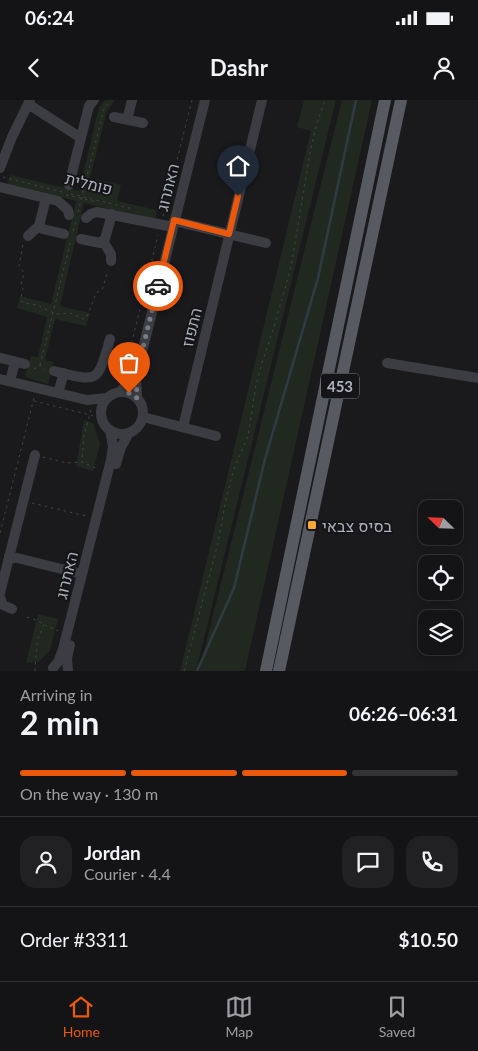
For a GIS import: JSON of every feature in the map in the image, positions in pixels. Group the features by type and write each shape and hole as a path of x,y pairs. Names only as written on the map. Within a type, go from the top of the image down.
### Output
{"main road":[{"name":"453","path":"266,671 385,100"},
{"name":"453","path":"279,671 401,100"}],"street":[{"path":"69,185 90,106 94,100"},
{"path":"127,120 132,100"},
{"name":"האתרוג","path":"120,392 131,376 199,100"},
{"name":"האתרוג","path":"137,398 136,376 167,224 205,100"},
{"path":"229,234 262,100"},
{"path":"27,101 82,138"},
{"path":"0,150 27,101"},
{"path":"0,168 27,101"},
{"path":"114,117 144,124"},
{"path":"0,187 58,201 68,210 69,215"},
{"path":"28,236 39,226 46,198"},
{"path":"86,218 97,212 112,214 229,234 266,243"},
{"path":"81,238 100,243 105,239 112,214"},
{"path":"39,226 43,229 64,234"},
{"name":"התפוז","path":"182,427 229,234"},
{"path":"102,241 111,254 111,261"},
{"path":"58,393 54,372 82,378 89,378 95,375 101,369 110,339"},
{"path":"1,358 20,363 3,381"},
{"path":"387,363 478,378"},
{"path":"3,381 87,400 107,398"},
{"path":"3,381 34,396 91,411 102,417"},
{"path":"120,392 129,393 137,398 142,407 142,417 138,427 129,433 120,434 110,430 102,417 102,406 107,398 120,392"},
{"path":"142,417 216,436"},
{"name":"האתרוג","path":"49,669 60,657 67,633 113,446 110,430"},
{"name":"האתרוג","path":"67,671 69,649 119,453 129,433"},
{"path":"0,593 35,456"},
{"path":"9,556 82,574"},
{"path":"0,597 3,605 12,609"},
{"path":"49,669 60,668 67,671"}],"path":[{"path":"126,365 167,224 192,100"},
{"path":"184,671 218,543 234,469 248,436 260,368 291,267 310,152 325,100"},
{"name":"פומלית","path":"0,177 136,211"},
{"path":"28,236 24,241 19,266 24,272 23,303 37,305 61,315 65,312 83,320 87,317 96,293 102,290 111,261"},
{"path":"26,385 30,373 35,368 40,366 54,372"},
{"path":"0,533 34,396 91,411 102,417"},
{"path":"82,462 84,435 91,411"},
{"path":"35,456 67,463 82,462 107,474"},
{"path":"24,502 96,519"},
{"path":"27,617 38,620 50,628 67,633"},
{"path":"35,671 38,641 44,624"}],"shaded area":[{"path":"105,100 115,100 107,111 90,178 121,185 117,201 157,210 155,220 84,203 60,306 90,313 86,326 55,319 45,360 54,362 48,384 25,377 31,356 38,357 47,317 17,308 20,296 51,304 76,201 7,184 10,175 79,191 99,107"},
{"path":"304,100 336,100 196,671 180,671 311,131 297,127"},
{"path":"342,100 372,100 245,671 199,671"},
{"path":"84,420 93,423 100,444 93,471 76,466"},
{"path":"38,614 58,619 50,650 39,662 26,663"}],"waterway":[{"path":"197,671 234,588 265,459 318,278 356,100"}],"way so far":[{"path":"129,393 137,398 136,376 158,286"}],"place":[{"name":"בסיס צבאי","path":"312,525"}],"route":[{"path":"158,286 174,220 229,234 238,196"}]}
